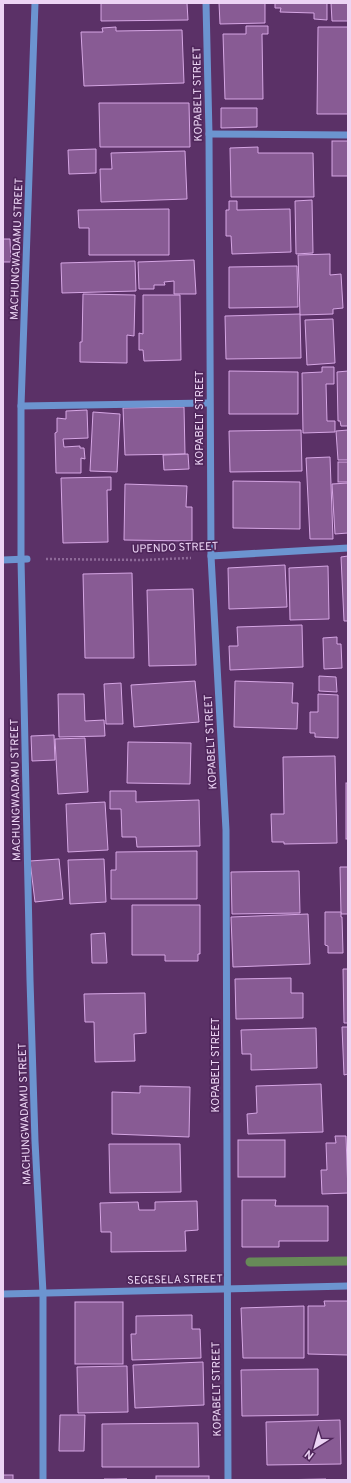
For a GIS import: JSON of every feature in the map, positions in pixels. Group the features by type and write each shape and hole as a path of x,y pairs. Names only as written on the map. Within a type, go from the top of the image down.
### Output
{"street":[{"name":"MACHUNGWADAMU STREET","path":"35,3 22,406 30,980 35,1141 43,1293 43,1480"},
{"name":"KOPABELT STREET","path":"206,3 209,134 209,402 211,556 226,830 226,1289 228,1480"},
{"path":"209,134 348,135"},
{"path":"22,406 209,402"},
{"name":"UPENDO STREET","path":"211,556 348,548"},
{"path":"3,560 24,559"},
{"name":"SEGESELA STREET","path":"3,1294 348,1286"}],"path":[{"name":"UPENDO STREET","path":"24,559 170,560 211,556"}],"building":[{"path":"101,3 187,3 188,20 101,21"},
{"path":"219,3 265,3 265,23 220,24"},
{"path":"275,3 327,3 327,20 314,19 314,13 280,12 281,8 275,8"},
{"path":"331,3 348,3 348,21 332,21"},
{"path":"246,26 268,26 268,34 262,34 263,99 225,99 223,34 246,34"},
{"path":"116,27 116,31 182,30 184,83 84,86 81,32 103,32 102,28"},
{"path":"318,27 348,27 348,114 317,114"},
{"path":"99,103 189,103 190,147 100,147"},
{"path":"221,108 257,108 257,127 221,128"},
{"path":"332,141 348,141 348,176 332,176"},
{"path":"258,147 258,153 313,153 314,197 231,197 230,148"},
{"path":"96,149 96,173 69,174 68,150"},
{"path":"185,151 187,199 101,202 100,169 112,169 111,153"},
{"path":"312,200 313,253 296,254 295,201"},
{"path":"229,201 237,201 237,210 290,209 291,252 232,254 231,236 226,236 226,210 229,210"},
{"path":"169,209 169,255 89,255 89,228 79,228 78,210"},
{"path":"3,239 10,239 11,262 3,262"},
{"path":"330,254 330,275 341,274 343,308 333,309 333,314 300,315 298,255"},
{"path":"194,260 196,294 174,294 174,281 164,282 165,285 154,285 154,289 139,289 138,262"},
{"path":"135,261 136,291 62,293 61,263"},
{"path":"297,266 298,307 229,308 229,267"},
{"path":"83,294 135,295 134,336 127,335 127,363 80,362"},
{"path":"143,295 180,295 181,360 144,361 143,350 139,350 139,333 143,334"},
{"path":"300,314 301,358 226,359 225,316"},
{"path":"333,319 335,363 307,365 305,320"},
{"path":"322,367 334,367 334,384 326,384 327,421 335,421 335,432 303,433 302,373 322,372"},
{"path":"229,371 298,372 298,414 229,414"},
{"path":"348,371 348,426 341,426 340,421 338,421 337,372"},
{"path":"184,407 185,454 125,455 123,408"},
{"path":"87,410 88,438 63,439 64,447 80,446 80,448 84,448 85,459 81,458 81,473 56,473 55,433 57,432 57,418 66,419 66,411"},
{"path":"93,412 120,414 117,472 90,471"},
{"path":"301,430 302,471 230,472 229,431"},
{"path":"348,430 348,460 338,460 336,431"},
{"path":"188,454 189,469 164,470 163,455"},
{"path":"330,457 333,539 310,539 306,458"},
{"path":"338,462 348,462 348,482 338,482"},
{"path":"111,477 111,490 107,490 108,542 63,543 61,478"},
{"path":"233,481 300,482 300,529 233,528"},
{"path":"348,483 348,533 335,534 332,484"},
{"path":"125,484 187,486 186,507 192,507 192,541 124,540"},
{"path":"348,556 348,621 344,621 341,557"},
{"path":"285,565 287,607 229,609 228,568"},
{"path":"328,566 329,619 290,620 289,568"},
{"path":"132,573 134,658 85,658 83,574"},
{"path":"193,589 196,665 149,666 147,590"},
{"path":"302,625 303,667 230,670 229,646 238,646 237,627"},
{"path":"337,637 337,644 341,644 342,668 324,669 323,638"},
{"path":"319,676 336,677 337,692 319,691"},
{"path":"195,681 199,722 134,727 131,685"},
{"path":"235,681 293,683 292,703 298,703 297,729 234,727"},
{"path":"121,683 123,724 106,724 104,684"},
{"path":"58,694 84,694 85,721 104,720 105,736 59,737"},
{"path":"318,694 338,695 338,738 315,737 315,733 310,733 310,712 318,712"},
{"path":"54,735 55,760 32,761 31,736"},
{"path":"85,738 88,792 58,794 55,739"},
{"path":"128,742 191,743 190,784 127,783"},
{"path":"335,756 337,843 284,844 284,842 272,842 271,814 284,814 283,757"},
{"path":"346,783 348,783 348,839 346,839"},
{"path":"110,791 136,791 136,802 199,800 200,846 137,847 136,837 122,837 121,809 110,809"},
{"path":"105,802 108,850 68,852 66,804"},
{"path":"197,851 197,899 111,899 111,870 116,870 116,852"},
{"path":"59,859 63,899 35,902 30,861"},
{"path":"104,859 106,902 70,904 68,860"},
{"path":"340,867 348,867 348,914 341,914"},
{"path":"299,871 300,913 232,914 231,872"},
{"path":"132,905 200,905 200,954 198,954 198,961 165,961 165,955 132,955"},
{"path":"325,912 341,912 343,953 328,953 328,946 325,945"},
{"path":"308,914 310,964 233,967 231,917"},
{"path":"105,933 107,963 92,963 91,934"},
{"path":"343,969 348,969 348,1023 344,1023"},
{"path":"291,978 291,993 303,993 303,1018 236,1019 235,979"},
{"path":"145,993 146,1033 134,1034 135,1061 95,1062 94,1022 85,1022 84,994"},
{"path":"342,1027 348,1027 348,1074 344,1075"},
{"path":"316,1028 317,1068 251,1070 251,1054 242,1054 241,1030"},
{"path":"321,1084 323,1132 248,1134 247,1114 257,1113 256,1086"},
{"path":"140,1086 190,1087 189,1137 112,1134 112,1092 140,1093"},
{"path":"335,1136 346,1136 348,1193 322,1194 321,1170 327,1170 326,1143 336,1143"},
{"path":"238,1140 285,1140 285,1177 238,1177"},
{"path":"109,1144 180,1144 181,1192 110,1193"},
{"path":"242,1200 276,1200 275,1206 328,1206 328,1241 279,1241 279,1247 242,1247"},
{"path":"197,1201 198,1230 185,1231 186,1251 111,1252 111,1232 101,1232 100,1203 138,1202 139,1210 155,1210 155,1202"},
{"path":"324,1301 348,1301 348,1355 308,1354 308,1306 325,1306"},
{"path":"75,1302 123,1302 123,1364 75,1364"},
{"path":"304,1306 304,1358 243,1358 241,1308"},
{"path":"192,1315 192,1329 200,1329 201,1358 132,1360 131,1334 136,1334 136,1316"},
{"path":"203,1362 204,1405 135,1408 133,1365"},
{"path":"127,1366 128,1412 78,1413 77,1367"},
{"path":"318,1369 318,1415 242,1416 241,1370"},
{"path":"60,1415 85,1415 84,1451 59,1451"},
{"path":"340,1420 341,1464 267,1465 266,1422"},
{"path":"198,1423 199,1467 102,1467 102,1424"},
{"path":"3,1475 13,1475 13,1480 3,1480"},
{"path":"156,1476 209,1476 209,1480 156,1480"},
{"path":"104,1479 127,1479 104,1480"},
{"path":"326,1479 326,1480 270,1480"}],"waterway":[{"path":"250,1262 348,1261"}]}
